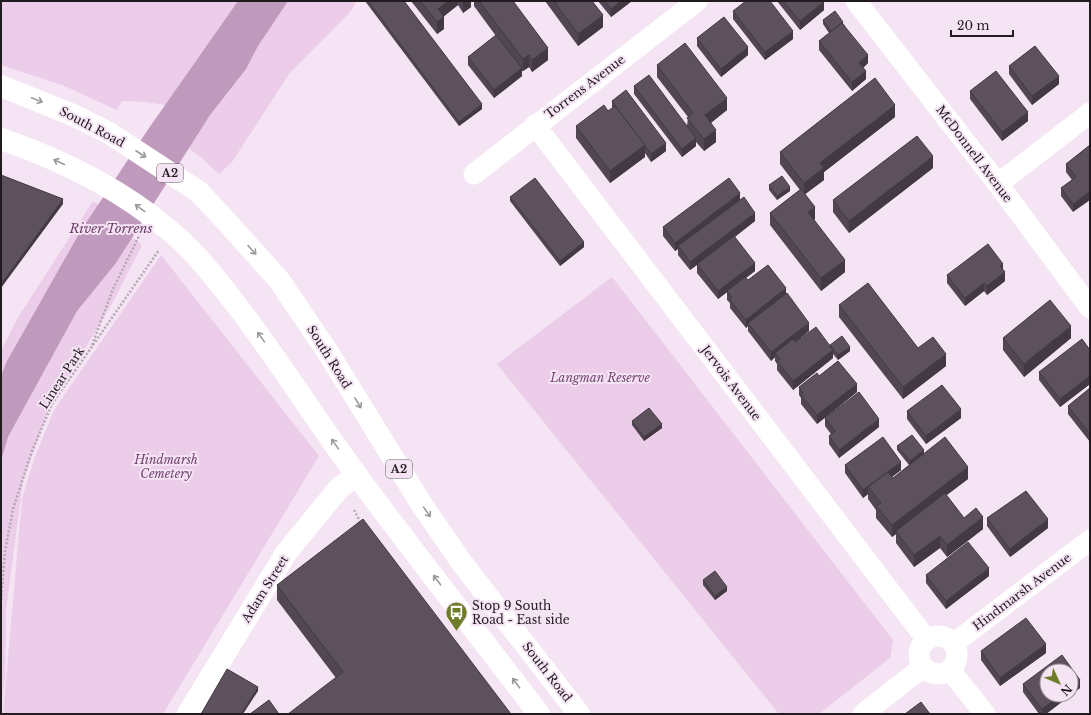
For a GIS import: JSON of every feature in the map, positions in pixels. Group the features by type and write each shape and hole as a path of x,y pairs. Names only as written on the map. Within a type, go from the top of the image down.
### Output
{"main road":[{"name":"South Road","path":"1,86 73,114 109,133 199,192 226,221 279,280 329,354 376,432 462,563 579,714"},
{"path":"1,139 57,161 94,179 137,206 172,231 213,275 258,333 357,476 539,714"},
{"name":"Adam Street","path":"188,714 286,553 340,487 357,476"}],"street":[{"name":"Torrens Avenue","path":"474,174 535,125 697,1"},
{"name":"McDonnell Avenue","path":"856,1 998,184 1090,308"},
{"path":"998,184 1090,113"},
{"name":"Jervois Avenue","path":"535,125 926,640"},
{"name":"Hindmarsh Avenue","path":"954,644 1090,540"},
{"path":"941,636 954,644 957,655 954,666 950,670 939,674 933,674 923,667 919,656 922,645 926,640 941,636"},
{"path":"863,714 923,667"},
{"path":"950,670 985,714"}],"path":[{"name":"Linear Park","path":"1,600 5,552 13,510 32,451 52,404 91,350 172,231"},
{"path":"91,350 113,289 141,232"}],"green space":[{"path":"1,1 356,1 352,10 289,74 232,162 219,174 202,158 170,135 172,106 146,102 122,101 117,110 62,85 1,65"},
{"path":"93,201 111,214 111,221 142,245 113,302 49,408 23,481 6,610 5,677 1,714 1,351 17,319"},
{"name":"Hindmarsh Cemetery","path":"161,255 319,456 163,714 3,714 22,499 34,459 54,410"},
{"name":"Langman Reserve","path":"612,277 893,640 890,658 819,714 779,714 497,364"}],"water":[{"name":"River Torrens","path":"238,1 288,1 258,46 246,69 210,115 116,263 77,311 8,437 1,461 1,376 7,361 80,232 149,128"}],"building":[{"path":"368,1 404,1 482,104 459,122"},
{"path":"420,1 448,1 438,9 444,17 437,22"},
{"path":"479,1 513,1 548,48 532,60 529,55 523,59"},
{"path":"554,1 592,1 603,15 578,34"},
{"path":"605,1 621,1 611,9"},
{"path":"746,1 770,1 793,31 765,52 733,11"},
{"path":"783,1 824,1 824,2 800,21"},
{"path":"835,11 843,22 831,31 823,20"},
{"path":"724,17 748,47 721,69 697,38"},
{"path":"842,23 868,55 859,63 866,71 852,82 819,41"},
{"path":"496,35 522,68 494,90 468,57"},
{"path":"685,43 727,98 705,115 716,130 704,139 687,118 693,113 657,65"},
{"path":"1035,46 1059,76 1032,96 1009,66"},
{"path":"996,71 1028,112 1002,132 970,91"},
{"path":"649,75 696,138 682,149 634,86"},
{"path":"875,78 895,105 820,163 824,168 804,183 780,152"},
{"path":"626,90 666,143 651,154 612,101"},
{"path":"604,105 608,111 615,106 645,145 610,171 576,126"},
{"path":"917,136 933,156 849,221 833,200"},
{"path":"1090,145 1090,191 1073,204 1061,188 1076,177 1066,164"},
{"path":"1,175 63,199 1,284"},
{"path":"782,176 790,187 777,196 769,185"},
{"path":"535,178 584,242 560,261 510,197"},
{"path":"729,178 740,193 675,243 663,227"},
{"path":"801,189 815,207 808,212 845,260 821,278 770,213"},
{"path":"744,197 755,213 690,262 678,246"},
{"path":"734,236 755,263 718,291 697,264"},
{"path":"988,244 1003,264 1000,266 1005,272 987,286 984,283 965,298 947,275"},
{"path":"768,265 786,288 746,320 730,300 732,298 727,291 745,277 748,280"},
{"path":"868,283 918,348 933,337 946,354 903,387 839,305"},
{"path":"787,293 809,323 771,352 748,323"},
{"path":"1050,300 1071,326 1024,364 1003,338"},
{"path":"816,327 833,350 793,381 777,361 780,359 775,353 793,339 796,342"},
{"path":"842,336 850,347 838,355 830,345"},
{"path":"1082,339 1090,350 1090,376 1060,399 1039,372"},
{"path":"838,361 857,384 817,415 801,395 803,393 799,387 817,373 819,376"},
{"path":"942,385 961,409 926,436 907,411"},
{"path":"1090,388 1090,434 1068,406"},
{"path":"859,392 879,419 839,450 829,436 835,431 825,418"},
{"path":"649,408 662,424 644,437 632,421"},
{"path":"912,435 924,450 910,461 897,446"},
{"path":"883,437 901,462 863,490 845,465"},
{"path":"945,437 968,467 892,525 876,506 881,503 868,487 888,472 893,478"},
{"path":"1026,491 1048,519 1010,549 987,518"},
{"path":"945,493 964,518 976,508 983,517 947,545 940,536 914,555 896,531"},
{"path":"363,519 511,714 288,714 343,672 277,585"},
{"path":"968,542 989,568 946,601 926,575"},
{"path":"715,571 727,587 715,596 703,580"},
{"path":"1026,618 1046,644 1000,678 981,651"},
{"path":"1062,655 1068,663 1051,663"},
{"path":"227,669 258,687 241,714 201,714"},
{"path":"1039,672 1039,703 1050,703 1042,709 1023,684"},
{"path":"269,700 279,714 250,714"},
{"path":"921,702 930,714 905,714"}],"place":[{"name":"Stop 9 South Road - East side","path":"457,632"}]}
